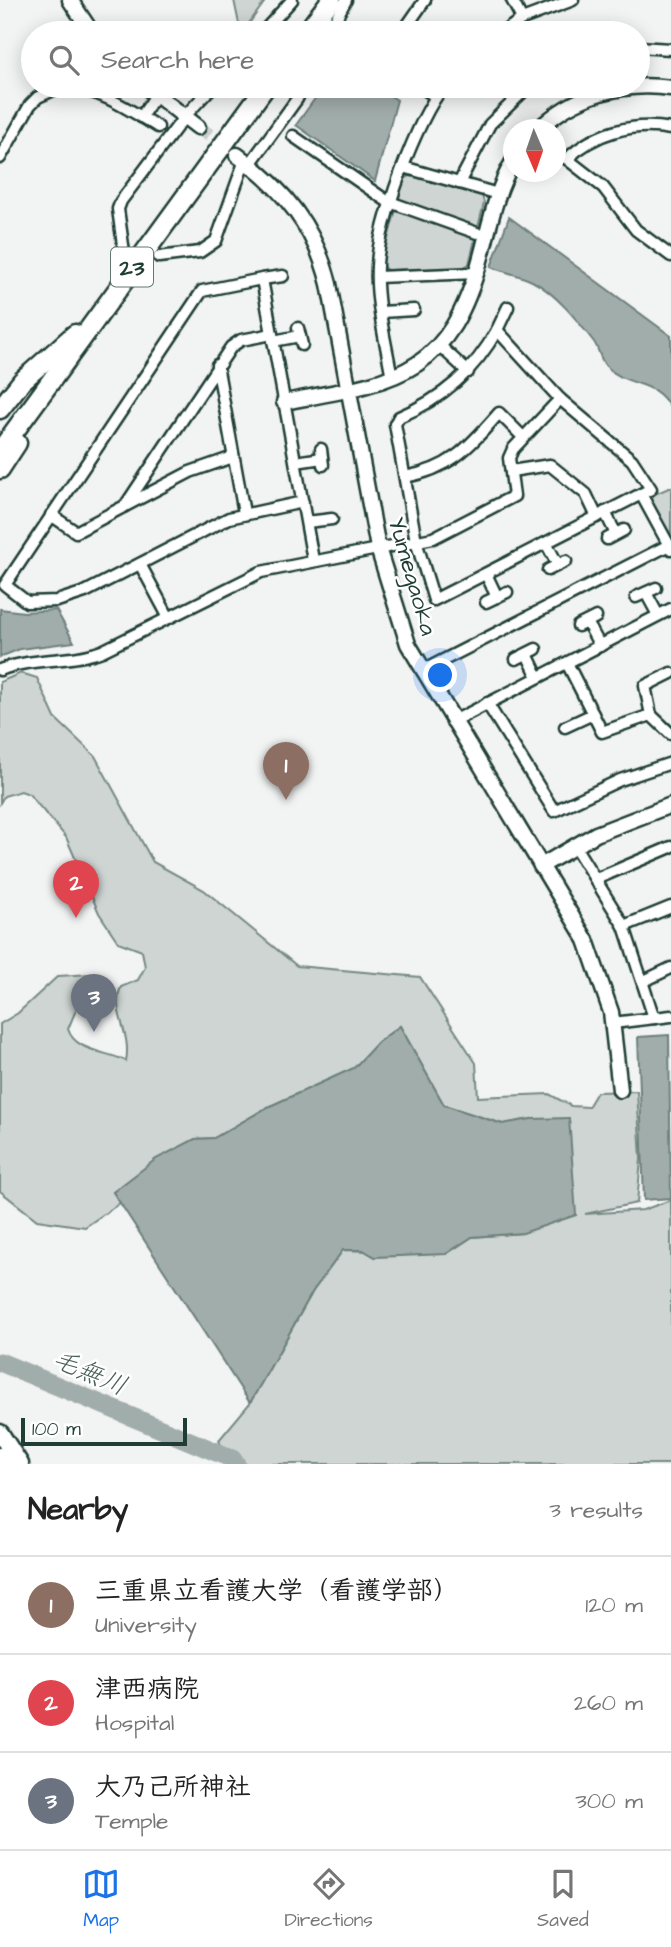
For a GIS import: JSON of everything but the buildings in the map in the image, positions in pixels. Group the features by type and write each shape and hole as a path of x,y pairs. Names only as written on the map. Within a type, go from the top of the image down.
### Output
{"highway":[{"path":"315,21 331,0"},
{"name":"23","path":"0,451 258,98"},
{"path":"0,409 22,381 101,310"},
{"path":"0,469 101,310"}],"main road":[{"path":"0,1433 20,1464"},
{"path":"0,1456 5,1464"}],"street":[{"path":"70,0 82,21"},
{"path":"273,21 292,0"},
{"path":"335,21 346,0"},
{"path":"410,21 425,0"},
{"path":"512,0 523,19"},
{"path":"520,21 573,0"},
{"path":"650,48 671,49"},
{"path":"650,87 671,88"},
{"path":"0,158 36,98"},
{"path":"99,98 158,127"},
{"path":"141,117 147,98"},
{"path":"161,98 198,127"},
{"path":"127,274 118,209 121,201 185,116 202,98"},
{"path":"159,257 200,253 216,241 244,160 297,98"},
{"path":"392,379 377,276 379,250 403,167 434,98"},
{"path":"459,183 490,124 517,98"},
{"path":"551,119 566,107 589,98"},
{"path":"671,129 640,127 608,133 583,145 567,159 608,192 636,230 671,256"},
{"path":"293,136 392,204 477,233"},
{"name":"Yumegaoka","path":"244,160 291,202 319,251 349,390 378,548 408,644 452,722 586,940 613,1023 620,1090"},
{"path":"403,167 498,194"},
{"path":"284,402 392,379 415,367 440,346 460,317 477,273 503,182"},
{"path":"377,276 477,273"},
{"path":"283,276 202,291 5,585 27,602 57,601 85,592 216,524 244,513 303,502"},
{"path":"262,279 313,561"},
{"path":"496,330 560,399 632,460 651,489 435,600 416,541 395,424 399,418 434,400 468,372 508,307"},
{"path":"381,312 414,310"},
{"path":"125,506 234,342 300,337"},
{"path":"440,346 468,372"},
{"path":"217,365 244,513"},
{"path":"0,670 25,662 92,655 261,572 433,538 514,496 511,471 513,449 560,399"},
{"path":"405,477 429,473 461,455 499,413 523,437"},
{"path":"51,515 76,532 190,472 233,457"},
{"path":"296,462 322,457"},
{"path":"511,471 550,465 586,494 616,534"},
{"path":"422,671 670,547 641,494"},
{"path":"307,522 332,518"},
{"path":"546,543 557,566"},
{"path":"140,564 169,618"},
{"path":"486,574 502,594 486,602"},
{"path":"656,588 641,595 658,615"},
{"path":"452,722 671,608"},
{"path":"587,622 600,646"},
{"path":"516,659 531,651 538,677"},
{"path":"567,663 601,732 651,715"},
{"path":"671,673 645,686 651,715 671,734"},
{"path":"487,704 554,811 620,780 671,763"},
{"path":"565,727 593,714"},
{"path":"541,866 574,845 620,823 671,804"},
{"path":"574,845 624,926 654,1018"},
{"path":"596,879 671,847"},
{"path":"624,926 671,906"},
{"path":"644,981 671,968"},
{"path":"613,1023 671,1016"}],"shaded area":[{"path":"234,0 266,0 251,21 238,21"},
{"path":"315,98 397,100 375,181 296,125"},
{"path":"412,175 482,195 484,203 469,264 462,268 387,270 381,265 404,179"},
{"path":"509,217 671,336 671,409 657,392 623,378 606,366 588,334 550,293 527,279 491,267"},
{"path":"671,487 671,536 664,530 648,497"},
{"path":"0,609 24,612 56,610 74,642 20,649 0,657"},
{"path":"21,673 37,678 55,718 95,756 153,862 204,890 297,966 420,977 476,1063 478,1097 549,1094 571,1106 588,1107 597,1092 637,1091 641,1159 637,1203 585,1214 643,1210 671,1200 671,1464 228,1464 219,1440 250,1403 313,1291 343,1250 446,1254 472,1237 523,1233 531,1119 503,1124 444,1105 400,1026 378,1042 354,1068 268,1107 214,1138 195,1139 113,1192 120,1203 85,1227 37,1220 0,1191 0,1024 18,1013 58,976 91,974 68,1029 72,1037 84,1047 126,1061 126,1041 118,996 121,987 138,980 145,967 142,951 118,942 99,913 66,837 29,794 21,791 4,796 0,803 0,682"},
{"path":"400,1026 444,1105 502,1124 531,1119 569,1118 576,1215 523,1233 472,1237 446,1254 375,1257 363,1250 343,1250 313,1291 250,1403 113,1192 156,1159 195,1139 214,1138 268,1107 354,1068 378,1042"},
{"path":"669,1035 671,1198 644,1200 638,1037"}],"waterway":[{"name":"毛無川","path":"0,1362 233,1459 236,1464"}],"tunnel":[{"path":"198,127 237,155"}],"place":[{"name":"三重県立看護大学（看護学部）","path":"286,800"},
{"name":"津西病院","path":"76,918"},
{"name":"大乃己所神社","path":"94,1032"}]}
